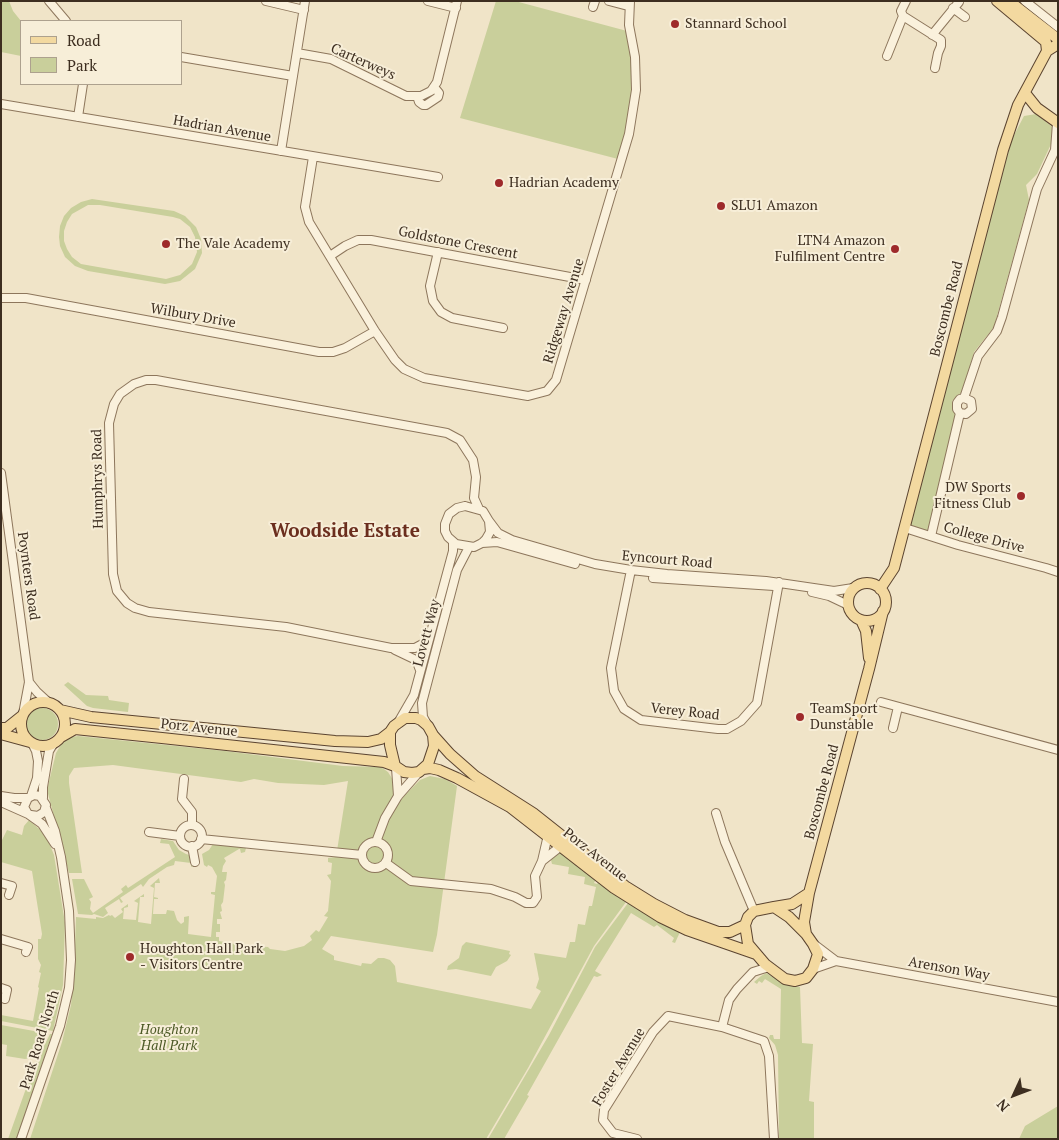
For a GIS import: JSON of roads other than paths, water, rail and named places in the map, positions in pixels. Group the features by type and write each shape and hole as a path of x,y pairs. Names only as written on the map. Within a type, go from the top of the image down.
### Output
{"main road":[{"path":"996,1 1046,42 1047,51"},
{"path":"1009,1 1058,39"},
{"name":"Boscombe Road","path":"880,588 894,568 967,282 1014,116 1019,102 1047,51 1058,44"},
{"path":"1025,93 1037,108 1058,123"},
{"path":"1014,116 1027,109 1037,108"},
{"path":"864,583 880,588 885,599 883,611 874,619 861,620 855,617 848,605 853,588 864,583"},
{"name":"Boscombe Road","path":"806,934 804,922 809,893 870,669 883,611"},
{"name":"Boscombe Road","path":"861,620 866,631 870,669"},
{"path":"1,728 8,728 26,709 37,703 49,703 60,710 65,726 57,740 43,746 1,734"},
{"name":"Porz Avenue","path":"60,710 91,716 335,741 368,742 381,739 390,732"},
{"path":"22,715 23,734 31,743"},
{"path":"405,718 416,718 431,731 434,746 432,755 428,764 421,771 404,772 395,767 390,745 390,732 400,721 405,718"},
{"name":"Porz Avenue","path":"57,740 75,729 384,762 395,767"},
{"name":"Porz Avenue","path":"431,731 450,754 475,776 533,813 625,886 654,904 685,920 718,932 730,932 745,924"},
{"name":"Porz Avenue","path":"421,771 430,768 440,770 483,791 510,807 614,888 660,917 687,930 757,955"},
{"path":"774,906 789,917 806,934 818,954 814,970 806,978 795,981 785,979 769,967 748,944 745,924 754,910 774,906 792,904 809,893"}],"street":[{"path":"49,1 65,20"},
{"path":"266,1 304,10"},
{"path":"281,151 306,1"},
{"path":"428,1 456,5"},
{"path":"609,1 629,4"},
{"path":"887,56 903,16 901,11 906,1"},
{"path":"1026,1 1058,27"},
{"path":"932,34 959,2"},
{"name":"Ridgeway Avenue","path":"312,156 305,207 309,222 395,360 404,369 424,378 528,396 546,391 556,380 616,182 634,111 636,90 635,57 628,25 629,4"},
{"name":"Carterweys","path":"297,53 331,59 406,96 426,94 434,87 456,5"},
{"path":"953,8 965,18"},
{"path":"903,16 941,40 942,46 938,53 935,68"},
{"path":"182,57 293,76"},
{"path":"78,117 84,85"},
{"name":"Hadrian Avenue","path":"1,104 438,178"},
{"path":"964,398 971,401 972,409 966,414 960,413 956,409 957,404 960,399 964,398 978,356 997,331 1036,189 1055,150 1058,123"},
{"path":"1051,160 1058,152"},
{"name":"Goldstone Crescent","path":"330,256 358,240 371,240 586,280"},
{"path":"438,252 430,286 433,301 441,312 452,318 504,328"},
{"name":"Wilbury Drive","path":"1,298 26,298 319,352 333,352 345,348 375,330"},
{"name":"Humphrys Road","path":"428,641 415,648 391,648 286,627 149,612 135,608 127,603 117,591 113,574 109,423 114,404 120,394 134,384 146,380 156,380 447,433 460,440 473,460 476,471 474,498 479,509"},
{"path":"931,536 960,413"},
{"name":"Poynters Road","path":"1,473 3,506 30,682 22,715"},
{"path":"460,507 479,509 487,516 490,532 482,543 469,547 453,542 446,534 445,524 451,512 468,500 475,486"},
{"name":"Eyncourt Road","path":"489,521 498,533 512,540 630,573"},
{"name":"College Drive","path":"905,528 958,545 1058,572"},
{"name":"Lovett Way","path":"400,721 414,695 453,542"},
{"name":"Eyncourt Road","path":"482,543 497,542 551,558 670,580 779,584 834,591 853,588"},
{"name":"Lovett Way","path":"431,731 424,717 422,703 457,570 469,547"},
{"name":"Verey Road","path":"630,573 611,668 614,691 624,709 641,720 718,729 727,729 734,726 757,703 779,584"},
{"name":"Eyncourt Road","path":"779,584 829,596 848,605"},
{"name":"Humphrys Road","path":"391,648 416,660 420,670"},
{"path":"30,682 37,692 49,703"},
{"path":"881,702 1058,750"},
{"path":"893,728 898,707"},
{"path":"1,802 34,816 41,814 46,808 43,798 43,787 49,751 57,740"},
{"path":"31,743 36,751 38,761 37,778 24,807 29,814 42,824 61,857"},
{"path":"395,767 398,796"},
{"path":"376,842 385,818 398,796 421,771"},
{"path":"184,779 182,799 192,812 192,825"},
{"path":"1,796 29,797 37,795 43,798"},
{"name":"Park Road North","path":"21,1139 60,1026 69,992 71,960 69,911 61,857 55,831 46,808"},
{"path":"716,813 725,842 754,910"},
{"path":"192,825 200,830 201,839 198,844 192,846 183,842 180,836 182,829 192,825"},
{"path":"149,832 180,836"},
{"path":"386,863 411,880 491,889 526,903 533,903 537,897 535,876 542,861 548,835"},
{"path":"201,839 362,855"},
{"path":"376,842 387,850 388,859 379,868 371,868 364,863 362,855 365,847 376,842"},
{"path":"192,846 195,862"},
{"path":"542,861 561,846"},
{"path":"1,882 12,886 9,895"},
{"path":"1,939 28,947 26,952"},
{"name":"Arenson Way","path":"813,944 836,961 1058,1002"},
{"path":"753,972 757,955"},
{"path":"814,970 836,961"},
{"path":"722,1026 729,1000 736,989 753,972 769,967"},
{"path":"1,988 7,990 4,999"},
{"name":"Foster Avenue","path":"636,1139 613,1132 603,1120 604,1110 653,1032 668,1016 722,1026 764,1041 769,1056 774,1139"}],"place":[{"name":"Stannard School","path":"675,24"},
{"name":"Hadrian Academy","path":"499,183"},
{"name":"SLU1 Amazon","path":"721,206"},
{"name":"The Vale Academy","path":"166,244"},
{"name":"LTN4 Amazon Fulfilment Centre","path":"895,249"},
{"name":"DW Sports Fitness Club","path":"1021,496"},
{"name":"TeamSport Dunstable","path":"800,717"},
{"name":"Houghton Hall Park - Visitors Centre","path":"130,957"}],"district":[{"name":"Woodside Estate","path":"345,532"}],"park label":[{"name":"Houghton Hall Park","path":"169,1038"}]}
